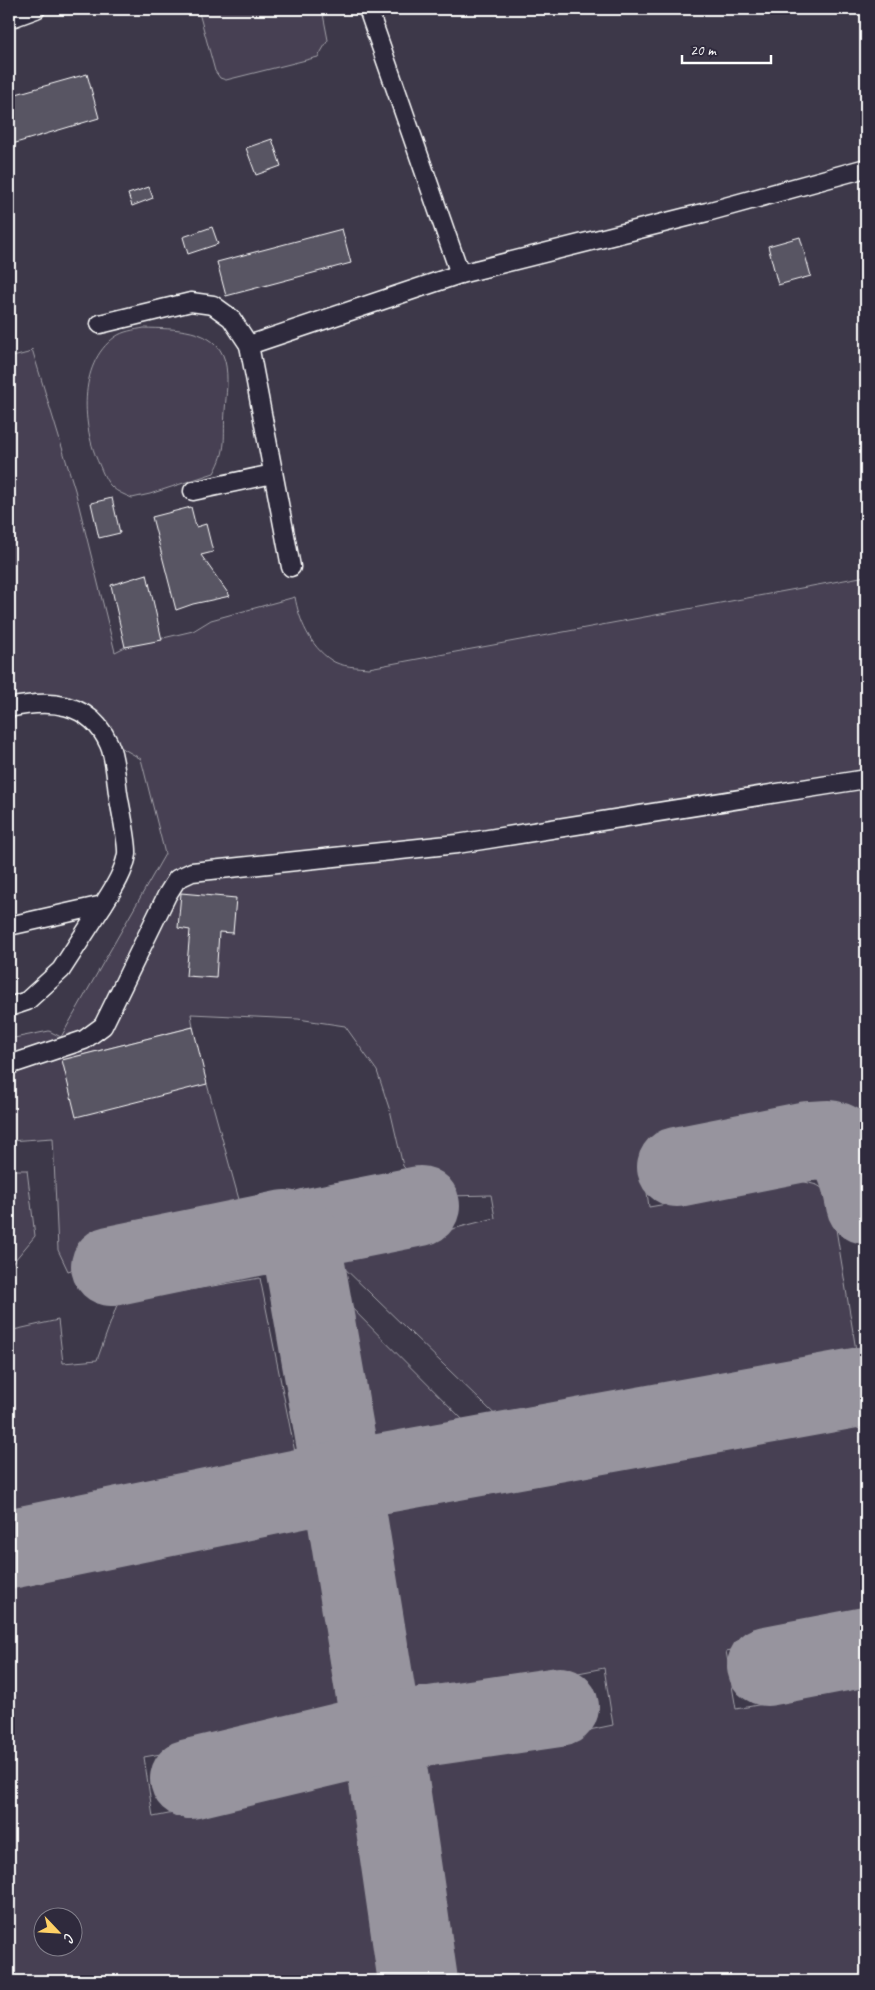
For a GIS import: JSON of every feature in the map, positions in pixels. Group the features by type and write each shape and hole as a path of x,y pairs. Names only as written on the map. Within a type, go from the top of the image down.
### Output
{"lane":[{"path":"9,19 36,9"},
{"path":"368,9 460,274"},
{"path":"249,345 460,274 707,212 866,168"},
{"path":"100,324 191,302 213,305 231,318 249,345 291,567"},
{"path":"193,491 273,474"},
{"path":"9,708 22,705 55,703 78,710 98,726 110,746 127,852 119,880 61,970 27,1001 9,1007"},
{"path":"9,1065 84,1040 103,1026 166,895 177,879 192,872 457,844 866,779"},
{"path":"9,926 103,905"}],"shaded area":[{"path":"9,9 866,9 866,1981 9,1981"},
{"path":"198,9 322,9 328,40 318,57 226,80 220,78 215,71"},
{"path":"144,328 192,332 203,336 220,350 225,361 227,373 224,443 221,457 214,473 132,498 114,489 103,473 93,449 89,433 86,397 94,363 103,349 118,335"},
{"path":"32,349 75,490 115,652 125,647 193,631 211,620 295,597 299,615 311,640 324,654 339,664 369,668 866,576 866,1117 642,1155 649,1207 801,1181 817,1185 830,1193 857,1356 845,1380 521,1440 335,1259 495,1218 491,1195 450,1196 421,1186 403,1166 391,1114 377,1071 345,1026 298,1019 191,1014 193,1027 62,1060 207,1084 243,1214 68,1271 58,1250 53,1138 9,1141 9,1039 49,1031 61,1037 165,854 141,759 122,748 112,732 69,700 44,695 9,700 9,358 28,353"},
{"path":"9,1170 27,1170 35,1236 10,1266 9,1260"},
{"path":"313,1269 488,1445 359,1471 345,1459"},
{"path":"260,1278 300,1477 9,1533 9,1331 58,1320 63,1363 97,1360 118,1302"},
{"path":"847,1423 866,1432 866,1627 726,1651 736,1709 866,1685 866,1981 430,1981 399,1770 613,1725 604,1668 389,1710 354,1518"},
{"path":"310,1522 343,1721 144,1757 153,1817 351,1779 381,1967 376,1981 9,1981 9,1575"}],"building":[{"path":"87,74 99,118 9,145 9,96"},
{"path":"272,139 281,166 256,175 246,148"},
{"path":"149,187 153,198 132,206 128,194"},
{"path":"212,227 218,244 188,254 183,237"},
{"path":"342,229 351,263 226,296 217,262"},
{"path":"800,237 811,276 778,285 768,246"},
{"path":"112,498 120,533 99,538 91,503"},
{"path":"191,507 196,527 206,524 213,552 201,555 230,596 193,604 176,610 152,517"},
{"path":"147,574 162,640 125,647 111,585"},
{"path":"181,893 236,898 233,933 219,932 216,978 186,976 190,930 178,928"},
{"path":"193,1027 207,1084 76,1117 62,1060"}],"taxiway":[{"path":"677,1167 808,1141 828,1140 845,1148 851,1156 856,1166 866,1204"},
{"path":"300,1237 310,1228 420,1206"},
{"path":"111,1266 285,1230 300,1237 343,1481 418,1981"},
{"path":"9,1549 324,1484 866,1386"},
{"path":"767,1666 866,1647"},
{"path":"190,1779 382,1733 559,1707"}]}
